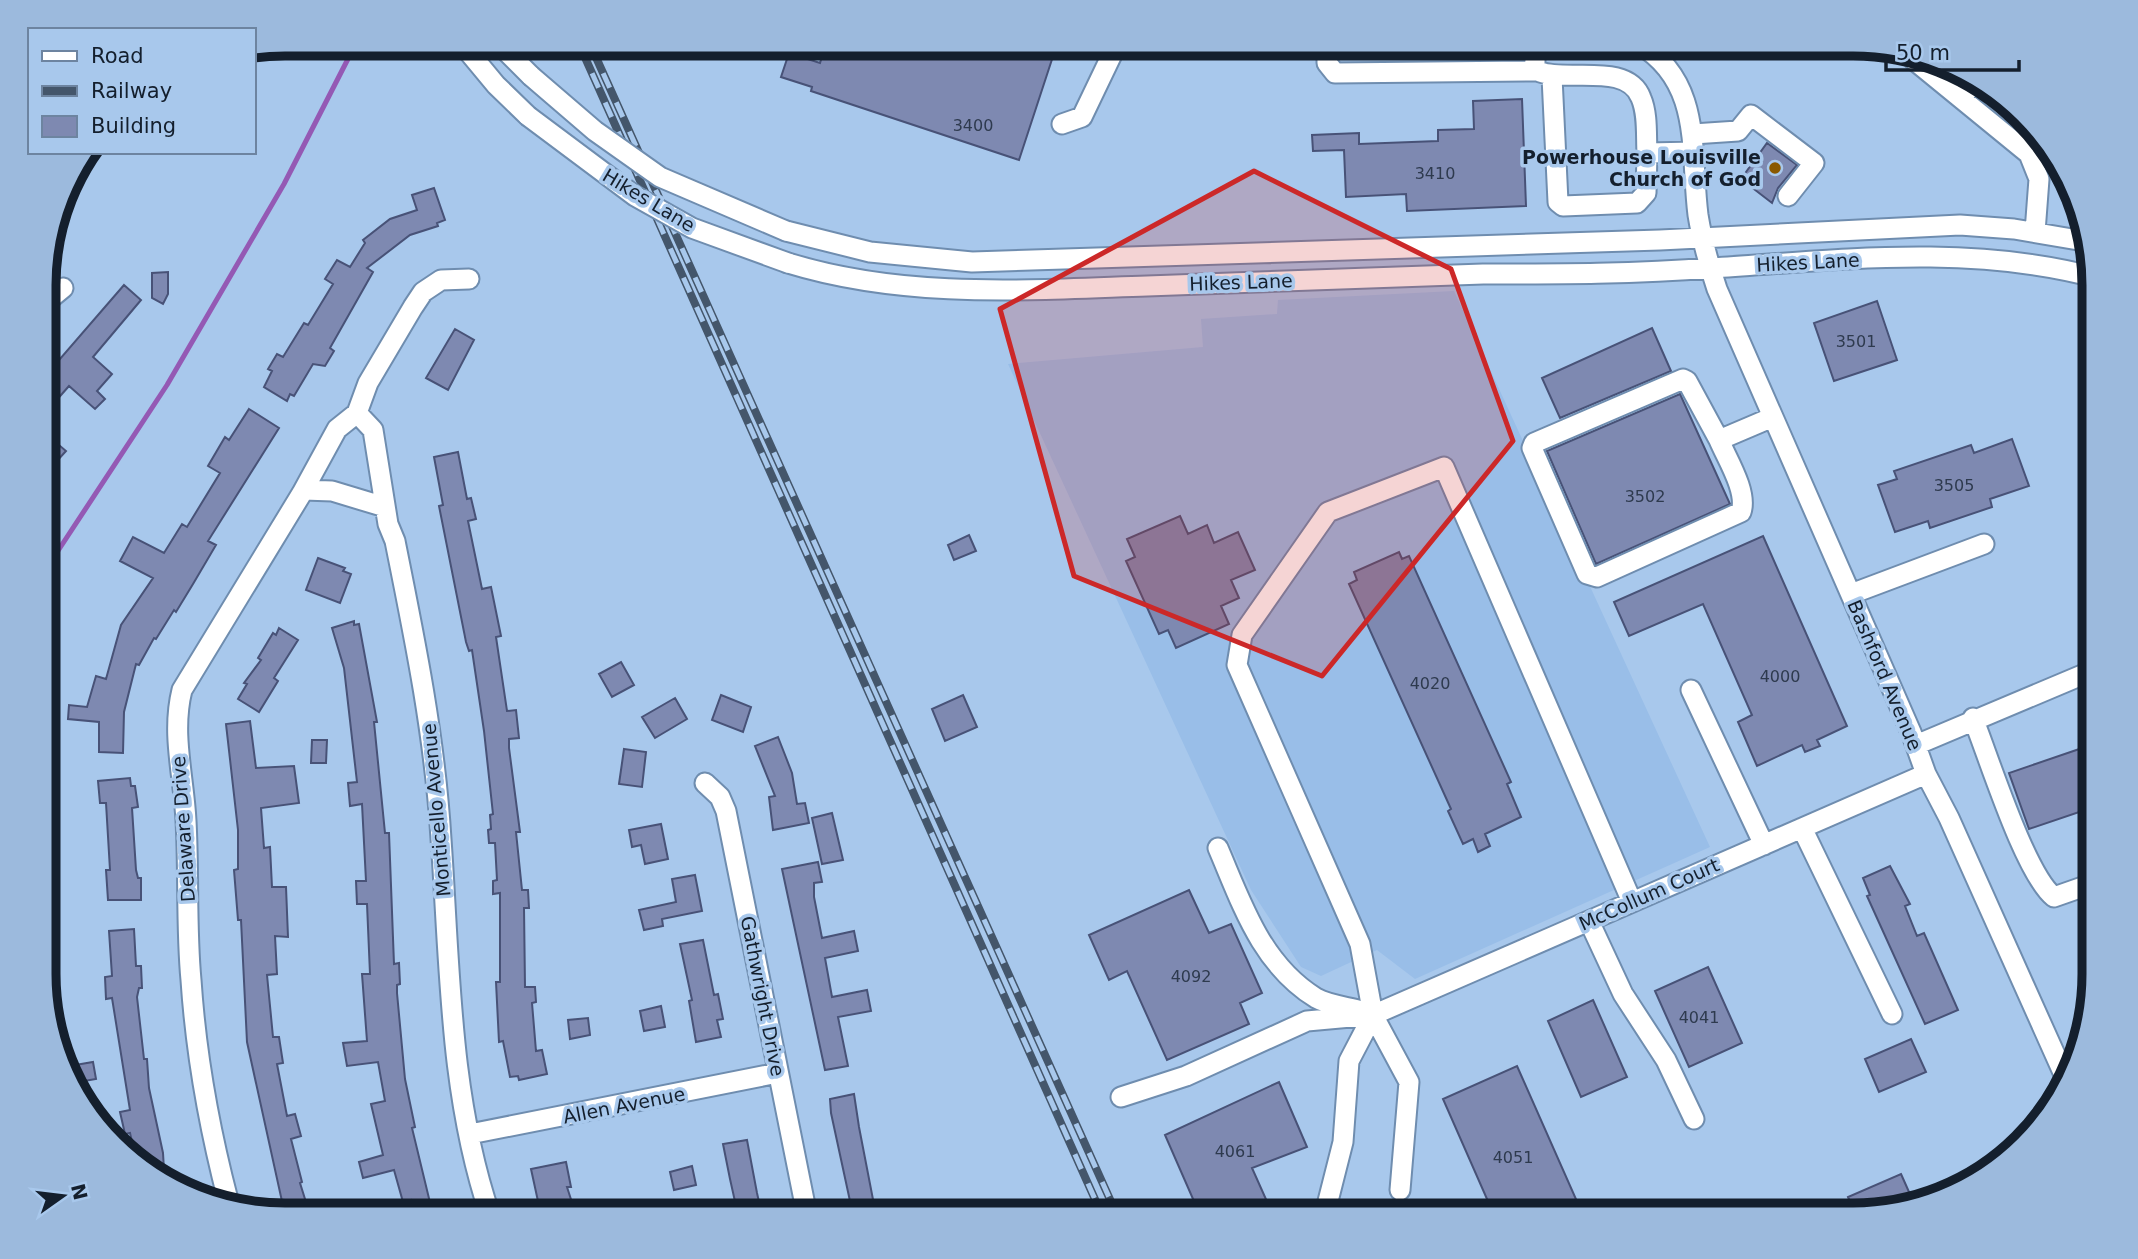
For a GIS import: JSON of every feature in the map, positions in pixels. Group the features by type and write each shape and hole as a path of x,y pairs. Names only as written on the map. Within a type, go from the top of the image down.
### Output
{"street":[{"name":"Hikes Lane","path":"472,56 496,85 528,116 635,196 692,228 823,274 861,280 922,288 981,291 1710,269 1959,257 2044,264 2082,274"},
{"name":"Hikes Lane","path":"511,56 595,131 660,177 786,231 870,252 972,262 1704,238 1960,225 2035,232 2078,240"},
{"path":"1062,124 1082,117 1111,56"},
{"path":"1327,56 1327,63 1335,73 1544,74 1617,77 1630,83 1641,96 1647,153 1646,193 1637,203 1563,206 1558,202 1544,74 1539,56"},
{"name":"Bashford Avenue","path":"1654,56 1667,67 1686,98 1694,143 1698,215 1710,269 1916,745 1926,774 1950,818 2061,1068"},
{"path":"1923,67 2009,135 2035,164 2039,179 2035,232"},
{"path":"1962,98 1969,88"},
{"path":"1647,153 1738,131 1751,115 1814,163 1788,196"},
{"name":"Delaware Drive","path":"227,1195 212,1140 197,1052 190,978 186,820 177,712 192,671 304,490 337,429 357,413 368,383 423,292 441,280 469,279"},
{"path":"56,294 63,288"},
{"path":"1683,380 1687,381 1719,440 1736,482 1743,505 1741,512 1597,577 1587,574 1532,448 1534,443 1683,380"},
{"name":"Monticello Avenue","path":"357,413 373,430 385,507 395,541 432,743 441,837 453,1043 473,1160 486,1203"},
{"path":"1719,440 1773,416"},
{"path":"1400,1190 1409,1082 1373,1015 1360,944 1237,665 1242,635 1328,512 1444,467 1632,902"},
{"path":"304,490 332,491 385,507"},
{"path":"1851,594 1984,544"},
{"path":"1916,745 1973,718 2082,675"},
{"path":"1691,690 1764,845"},
{"path":"1973,718 2030,865 2043,888 2054,897 2082,887"},
{"name":"McCollum Court","path":"1121,1097 1186,1076 1307,1021 1373,1015 1926,774"},
{"name":"Gathwright Drive","path":"705,783 720,797 726,811 805,1203"},
{"path":"1802,828 1892,1014"},
{"path":"1218,848 1254,935 1280,968 1317,999 1373,1015"},
{"path":"1589,921 1623,994 1666,1060 1694,1119"},
{"path":"1328,1203 1343,1142 1349,1061 1373,1015"},
{"name":"Allen Avenue","path":"470,1134 778,1073"}],"highlighted area":[{"path":"1254,171 1451,269 1513,441 1322,676 1074,576 1000,309"}],"shaded area":[{"path":"1454,291 1710,847 1415,979 1377,950 1321,976 1301,967 1251,890 1008,364 1203,347 1201,319 1277,314 1278,300"}],"building":[{"path":"788,56 798,56 820,63 822,56 1053,56 1019,160 811,91 812,87 781,77"},
{"path":"1522,99 1526,206 1407,211 1406,194 1346,197 1344,150 1313,151 1312,135 1359,133 1359,144 1438,141 1438,130 1474,129 1473,101"},
{"name":"Powerhouse Louisville Church of God","path":"1767,143 1797,165 1778,188 1772,203 1741,179"},
{"path":"434,188 445,220 437,223 438,226 410,235 367,268 373,272 330,348 334,351 325,366 313,364 294,396 290,394 287,401 264,387 272,371 268,369 277,354 283,357 304,323 308,325 333,284 325,279 337,260 350,267 365,243 363,240 390,219 417,210 412,195"},
{"path":"168,272 168,294 163,304 152,298 152,273"},
{"path":"124,285 141,300 93,357 112,374 97,391 105,399 95,409 69,386 56,401 56,363"},
{"path":"1877,301 1897,360 1834,381 1814,323"},
{"path":"1652,328 1671,371 1560,418 1542,378"},
{"path":"455,329 474,340 448,390 426,378"},
{"path":"1680,394 1730,504 1596,564 1547,451"},
{"path":"249,409 279,428 208,541 216,545 193,584 176,612 174,610 156,639 154,638 139,665 136,664 124,712 123,753 99,752 99,722 68,719 69,705 87,707 96,676 106,679 121,625 153,578 120,561 133,537 164,553 182,524 187,527 220,473 208,466 225,437 229,440"},
{"path":"2012,439 2029,486 1990,499 1992,507 1930,528 1928,521 1895,532 1878,485 1897,479 1894,471 1971,445 1974,453"},
{"path":"56,442 66,451 56,462"},
{"path":"458,452 467,499 471,498 476,519 468,521 482,589 491,587 501,636 496,637 507,711 516,710 519,738 509,739 509,748 520,832 516,832 522,890 528,890 529,908 524,908 525,987 535,987 536,1002 532,1003 536,1051 542,1050 547,1074 519,1080 518,1076 510,1077 503,1041 499,1042 496,982 500,982 500,893 493,894 493,881 497,880 495,843 489,843 490,815 493,814 484,731 472,650 469,651 466,642 439,506 443,505 434,457"},
{"path":"1180,516 1188,534 1207,525 1214,543 1238,532 1255,570 1231,580 1239,598 1221,606 1229,624 1176,648 1168,630 1159,634 1126,561 1135,557 1127,539"},
{"path":"969,535 976,551 954,560 948,545"},
{"path":"1763,536 1847,726 1817,740 1820,746 1805,752 1802,745 1757,766 1738,722 1752,715 1703,604 1629,636 1614,602"},
{"path":"1399,552 1402,559 1409,556 1511,782 1507,784 1521,817 1485,834 1490,846 1478,852 1473,839 1463,844 1448,811 1451,809 1349,584 1357,580 1354,572"},
{"path":"318,558 345,568 343,571 351,574 340,603 306,590"},
{"path":"354,621 354,625 359,624 377,722 374,722 385,833 389,833 394,964 399,963 400,984 397,985 397,993 405,1079 415,1127 412,1128 430,1203 412,1203 411,1200 403,1202 394,1170 363,1178 359,1162 383,1155 371,1104 385,1101 378,1062 347,1066 343,1043 367,1041 362,974 370,974 367,904 357,904 356,881 366,881 362,804 350,806 348,783 357,782 344,668 332,628"},
{"path":"279,628 298,640 274,678 278,681 259,712 238,699 247,684 244,683 261,660 258,658"},
{"path":"621,662 634,685 612,697 599,674"},
{"path":"721,695 751,707 743,732 712,720"},
{"path":"963,695 977,727 945,741 932,709"},
{"path":"675,698 687,719 655,738 642,717"},
{"path":"250,721 256,768 294,766 299,803 261,808 264,848 270,847 272,887 286,887 288,937 275,936 277,974 267,975 273,1037 279,1037 283,1063 277,1064 287,1116 295,1114 301,1136 291,1139 306,1203 282,1203 247,1042 241,920 238,920 234,870 238,869 238,830 226,724"},
{"path":"778,737 792,773 797,804 805,803 809,823 773,830 769,797 775,796 755,746"},
{"path":"312,740 327,740 326,763 311,763"},
{"path":"2082,748 2082,811 2029,829 2009,773"},
{"path":"624,749 646,752 642,787 619,784"},
{"path":"130,778 131,786 135,786 138,807 132,808 136,870 138,878 141,878 141,900 108,900 106,870 110,870 106,803 100,803 98,781"},
{"path":"832,813 843,860 822,864 812,818"},
{"path":"661,824 668,859 645,864 641,845 632,847 629,830"},
{"path":"818,862 822,882 814,883 814,897 822,938 854,931 858,951 825,958 832,997 867,990 871,1011 838,1017 848,1066 825,1070 782,869"},
{"path":"1890,866 1910,904 1905,906 1917,936 1924,933 1958,1010 1925,1024 1867,896 1870,895 1863,878"},
{"path":"695,875 702,911 662,919 663,926 644,930 639,910 676,902 672,879"},
{"path":"1189,890 1209,933 1231,924 1262,993 1240,1003 1249,1024 1167,1060 1127,971 1109,980 1089,935"},
{"path":"134,929 136,966 141,966 142,988 139,988 137,997 144,1059 147,1059 149,1088 164,1167 133,1144 130,1133 125,1134 120,1112 130,1110 112,998 106,999 105,977 112,976 109,931"},
{"path":"703,940 714,995 718,994 723,1019 717,1020 721,1037 696,1042 689,1001 692,1000 680,944"},
{"path":"1708,967 1742,1043 1689,1067 1655,991"},
{"path":"1593,1000 1627,1077 1581,1097 1548,1021"},
{"path":"661,1006 665,1027 644,1031 640,1011"},
{"path":"588,1018 590,1035 570,1039 568,1020"},
{"path":"1911,1039 1926,1072 1879,1092 1865,1059"},
{"path":"93,1062 96,1079 84,1081 76,1065"},
{"path":"1517,1066 1578,1203 1489,1203 1443,1099"},
{"path":"1279,1082 1307,1147 1252,1168 1268,1203 1195,1203 1165,1135"},
{"path":"854,1094 874,1203 850,1203 830,1099"},
{"path":"747,1140 759,1203 735,1203 723,1144"},
{"path":"566,1162 571,1187 567,1187 572,1203 538,1203 531,1169"},
{"path":"692,1166 696,1185 674,1190 670,1172"},
{"path":"1901,1174 1910,1195 1868,1203 1851,1203 1848,1197"}],"waterway":[{"path":"56,554 167,385 284,184 349,56"}],"railway":[{"path":"584,56 1097,1203"},
{"path":"595,56 1112,1203"}],"place":[{"name":"Powerhouse Louisville Church of God","path":"1775,168"}]}
